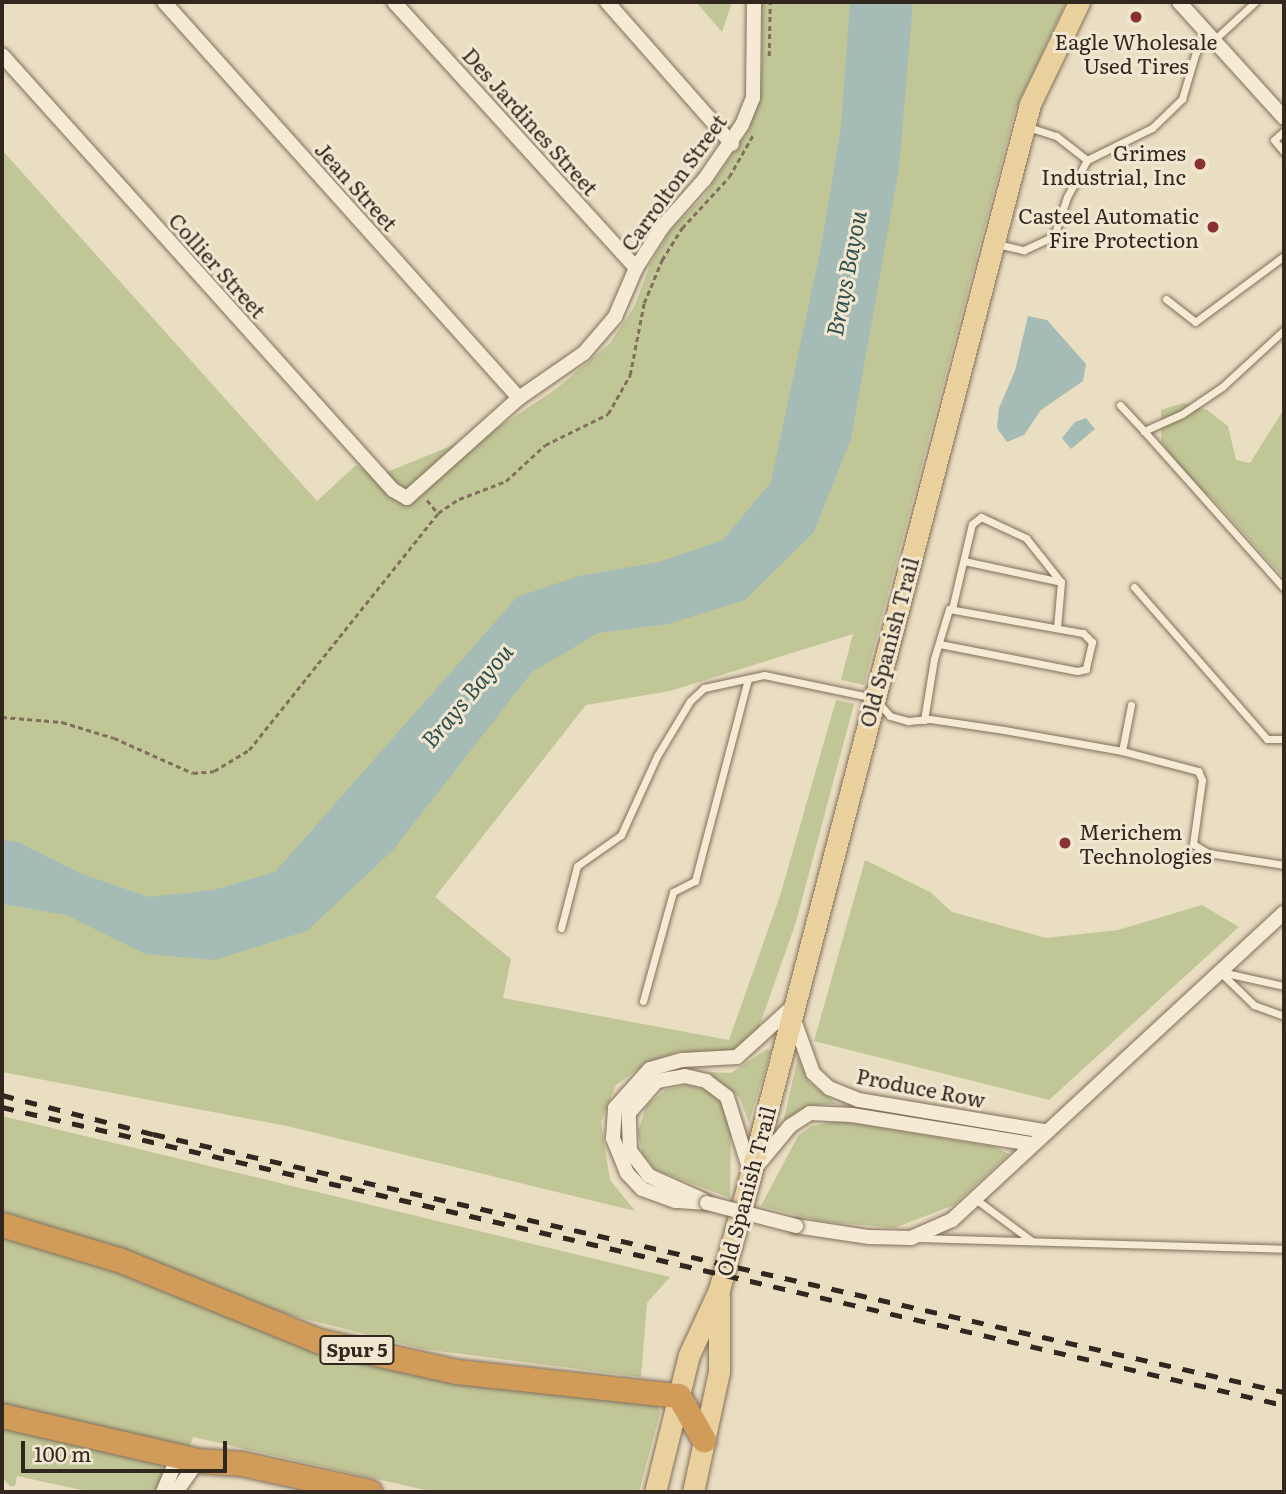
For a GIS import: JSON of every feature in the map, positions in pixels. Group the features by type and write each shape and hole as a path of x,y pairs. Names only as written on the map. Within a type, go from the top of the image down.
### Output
{"highway":[{"name":"Spur 5","path":"2,1225 119,1260 318,1341 457,1372 679,1396"},
{"path":"679,1396 704,1440"},
{"path":"2,1416 188,1459 242,1464 370,1492"}],"main road":[{"name":"Old Spanish Trail","path":"655,1492 689,1355 719,1290 751,1173 790,1009 1024,126 1079,2"},
{"name":"Old Spanish Trail","path":"693,1492 719,1372 719,1290"}],"street":[{"name":"Jean Street","path":"164,2 519,398"},
{"name":"Des Jardines Street","path":"394,2 636,268"},
{"path":"607,2 732,144"},
{"name":"Carrolton Street","path":"413,494 519,398 584,354 615,317 636,268 663,226 732,144 752,99 754,2"},
{"path":"1179,2 1284,118"},
{"name":"Collier Street","path":"2,55 393,491 413,494"},
{"path":"751,1173 727,1097 706,1081 685,1076 657,1081 629,1113 630,1151 649,1176 707,1203 796,1226 869,1237 911,1238 952,1220 1031,1144 1284,913"},
{"path":"707,1203 675,1201 642,1189 627,1173 613,1138 615,1108 650,1069 682,1060 737,1057 790,1009"},
{"name":"Produce Row","path":"790,1009 813,1073 829,1088 859,1100 1045,1132"},
{"name":"Produce Row","path":"751,1173 790,1126 810,1113 852,1115 1031,1144"},
{"path":"163,1492 188,1459"},
{"path":"176,1492 188,1459"}],"lane":[{"path":"993,243 1024,250 1054,236 1067,197 1087,160 1143,134 1182,99 1195,52 1210,36 1255,2"},
{"path":"1024,126 1056,136 1087,160"},
{"path":"1284,131 1274,140 1284,152"},
{"path":"1166,299 1195,322 1284,256"},
{"path":"1144,431 1182,414 1222,387 1284,330"},
{"path":"1120,405 1284,588"},
{"path":"952,609 972,524 981,517 1026,538 1061,582 1057,628"},
{"path":"964,561 1061,582"},
{"path":"1133,587 1267,739 1284,739"},
{"path":"924,720 940,644 947,612 952,609 1057,628 1092,638 1086,669 1077,671 940,644"},
{"path":"561,928 577,866 621,835 657,756 691,701 704,688 764,674 874,698 890,716 1122,751 1201,775 1192,838 1197,848 1284,865"},
{"path":"643,1001 673,892 695,881 748,679"},
{"path":"1122,751 1131,705"},
{"path":"1220,972 1284,986"},
{"path":"1220,972 1254,1005 1284,1016"},
{"path":"974,1198 1033,1241"},
{"path":"911,1238 1284,1249"}],"path":[{"path":"413,494 438,513"}],"green space":[{"path":"696,2 732,2 722,32"},
{"path":"762,2 1066,2 1015,110 864,685 841,680 853,634 670,691 586,705 435,897 511,959 503,998 729,1040 780,896 836,700 854,704 796,922 758,1030 745,1048 712,1059 679,1051 644,1065 616,1085 601,1122 610,1180 635,1211 287,1126 2,1072 2,150 317,501 356,465 375,477 502,425 556,389 610,343 634,307 650,265 670,231 704,196 746,134 756,107 762,64"},
{"path":"1183,403 1207,410 1228,426 1236,460 1250,463 1284,409 1284,578 1212,498 1185,476 1161,441 1161,410"},
{"path":"865,860 930,892 952,912 1046,938 1118,930 1202,905 1239,927 1049,1100 814,1041"},
{"path":"767,1049 771,1050 749,1123 740,1098 708,1072 731,1073"},
{"path":"798,1057 809,1082 837,1104 814,1105 782,1127"},
{"path":"687,1085 708,1091 724,1104 731,1128 730,1198 656,1170 642,1153 638,1132 646,1106 665,1090"},
{"path":"2,1116 670,1277 647,1303 641,1377 423,1349 259,1307 107,1247 2,1211"},
{"path":"840,1121 995,1147 1009,1154 954,1205 894,1228 820,1221 761,1206 798,1136 811,1126"},
{"path":"2,1236 120,1273 284,1337 658,1406 660,1413 639,1492 434,1492 193,1437 189,1448 2,1405"},
{"path":"2,1425 160,1463 165,1476 158,1492 91,1492 17,1476 15,1486 10,1486 2,1478"}],"water":[{"name":"Brays Bayou","path":"850,2 913,2 899,168 851,439 814,532 745,600 668,624 598,633 532,672 393,850 307,931 215,960 145,954 66,915 2,904 2,840 18,842 82,874 149,897 214,890 275,872 517,597 579,576 659,562 723,540 771,482 821,247 841,127"},
{"path":"1028,316 1047,320 1086,364 1083,381 1041,410 1024,435 1007,442 997,428 999,408 1015,371"},
{"path":"1086,418 1095,429 1071,449 1062,438 1075,422"}],"railway":[{"path":"2,1095 153,1134 1284,1392"},
{"path":"2,1107 1284,1405"}],"place":[{"name":"Eagle Wholesale Used Tires","path":"1136,17"},
{"name":"Grimes Industrial, Inc","path":"1200,164"},
{"name":"Casteel Automatic Fire Protection","path":"1213,227"},
{"name":"Merichem Technologies","path":"1065,843"}]}
